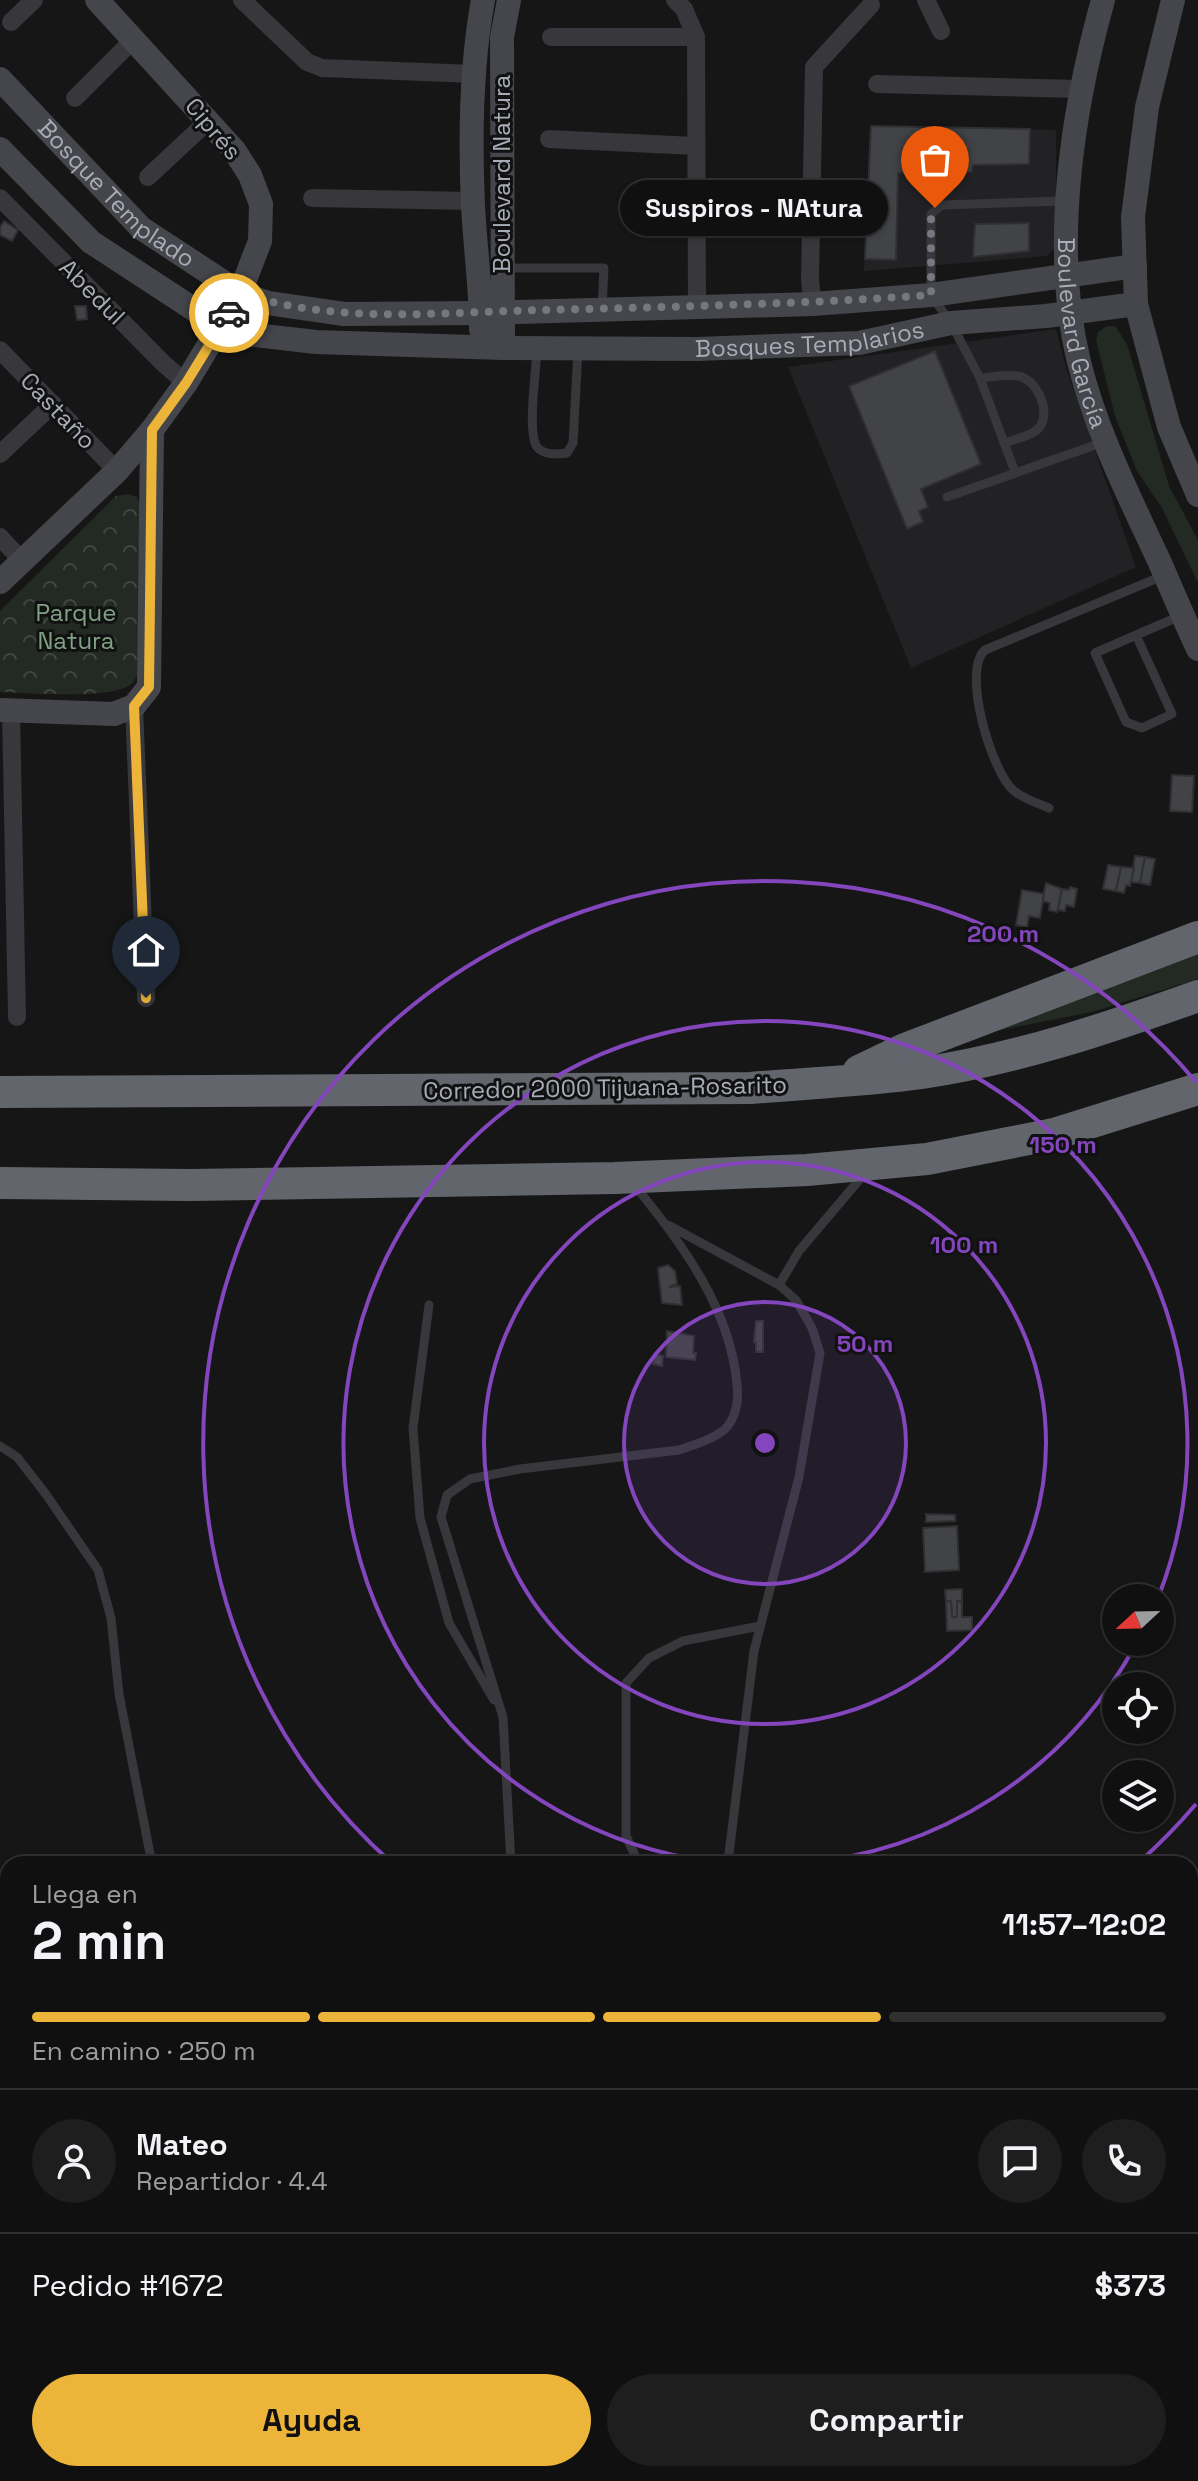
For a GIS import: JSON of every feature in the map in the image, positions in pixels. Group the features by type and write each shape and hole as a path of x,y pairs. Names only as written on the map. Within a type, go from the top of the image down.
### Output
{"highway":[{"path":"836,1081 905,1049 1198,937"},
{"name":"Corredor 2000 Tijuana-Rosarito","path":"0,1092 751,1088 922,1073 1049,1045 1198,996"},
{"path":"0,1183 190,1185 628,1177 807,1170 927,1159 1054,1134 1198,1089"},
{"path":"1134,1111 1198,1106"}],"main road":[{"name":"Ciprés","path":"0,582 117,471 152,430 221,327 240,293 260,241 261,204 250,175 234,150 97,0"},
{"path":"483,0 474,74 473,201 492,312"},
{"name":"Boulevard Natura","path":"492,348 492,312 502,268 502,37 509,0"},
{"name":"Boulevard García","path":"1103,0 1072,139 1068,201 1071,312 1079,360 1104,442 1198,649"},
{"path":"1173,0 1147,107 1133,217 1136,304 1165,414 1198,495"},
{"name":"Bosque Templado","path":"0,79 141,228 240,293 268,303 344,314 492,312"},
{"name":"Bosque Templado","path":"0,149 91,242 221,327 254,335 316,342 492,348"},
{"name":"Bosques Templarios","path":"492,312 813,304 931,295 1135,266"},
{"name":"Bosques Templarios","path":"492,348 697,349 859,343 951,323 1136,304"},
{"path":"6,710 114,714 134,706 149,687 152,430"}],"street":[{"path":"11,22 34,0"},
{"path":"242,0 307,62 322,68 474,74"},
{"path":"675,0 684,9 696,37 697,307"},
{"path":"926,0 941,31"},
{"path":"813,304 810,280 814,67 871,5"},
{"path":"477,34 502,37"},
{"path":"551,37 696,37"},
{"path":"75,98 133,40"},
{"path":"877,84 1082,89"},
{"path":"148,177 208,121"},
{"path":"549,139 695,146"},
{"name":"Abedul","path":"0,198 186,383"},
{"path":"312,198 473,201"},
{"name":"Castaño","path":"0,350 117,471"},
{"path":"0,454 53,404"},
{"path":"0,537 23,562"},
{"path":"134,706 146,998"},
{"path":"6,710 17,1017"}],"lane":[{"path":"1015,472 980,378 951,323 931,295 931,214 942,205 1068,201"},
{"path":"502,268 604,268 602,309"},
{"path":"537,348 533,434 537,447 547,454 567,453 573,443 578,348"},
{"path":"980,378 1021,376 1034,384 1045,412 1042,424 1036,431 1004,443"},
{"path":"947,497 1104,442"},
{"path":"1049,808 1014,791 1002,776 980,712 975,669 978,656 985,650 1165,575"},
{"path":"1136,635 1172,714 1142,728 1126,722 1095,653 1136,635 1182,615"},
{"path":"779,1285 799,1251 872,1164"},
{"path":"511,1856 503,1717 441,1517 447,1495 470,1479 679,1450 701,1443 726,1429 739,1402 735,1361 716,1305 666,1224 628,1177"},
{"path":"666,1224 779,1285 796,1300 812,1328 820,1353 799,1477 754,1651 729,1856"},
{"path":"429,1305 413,1428 420,1518 449,1623 503,1717"},
{"path":"0,1446 17,1457 98,1570 111,1618 119,1694 150,1856"},
{"path":"635,1856 626,1836 626,1683 649,1658 683,1641 760,1626"}],"shaded area":[{"path":"871,126 1056,130 1056,246 1047,256 864,271"},
{"path":"1056,329 1066,368 1136,567 911,668 788,367"}],"green space":[{"path":"1107,326 1115,326 1127,344 1169,486 1198,540 1198,583 1162,508 1137,471 1115,416 1096,340 1098,332"},
{"name":"Parque Natura","path":"128,494 137,497 141,508 141,669 135,679 121,689 88,694 0,692 0,611 116,496"},
{"path":"1198,942 1198,979 1092,1012 950,1040"}],"building":[{"path":"871,126 1030,129 1029,164 973,165 972,172 898,173 896,260 865,259"},
{"path":"4,221 18,230 12,241 0,235"},
{"path":"1029,223 1029,251 973,257 975,224"},
{"path":"75,306 86,306 87,319 77,320"},
{"path":"935,351 981,464 921,489 928,507 919,511 923,522 907,529 849,386"},
{"path":"1172,775 1194,776 1192,812 1170,811"},
{"path":"1135,856 1145,857 1140,883 1131,882"},
{"path":"1145,857 1155,859 1150,885 1140,883"},
{"path":"1108,865 1121,867 1116,891 1103,889"},
{"path":"1121,867 1134,868 1130,886 1126,885 1124,893 1116,891"},
{"path":"1046,883 1062,889 1057,912 1049,910 1050,903 1042,901"},
{"path":"1070,887 1077,889 1074,907 1066,905 1065,911 1058,910 1062,889 1069,890"},
{"path":"1022,890 1044,894 1040,918 1029,916 1027,927 1016,925"},
{"path":"668,1265 675,1271 677,1284 669,1287 680,1286 682,1305 662,1303 658,1268"},
{"path":"756,1321 763,1321 763,1352 756,1352"},
{"path":"667,1331 694,1336 695,1360 666,1357"},
{"path":"655,1354 663,1356 662,1366 653,1364"},
{"path":"926,1514 955,1515 955,1521 926,1522"},
{"path":"957,1526 959,1570 925,1572 923,1528"},
{"path":"962,1589 962,1602 957,1601 957,1617 952,1617 951,1601 946,1602 945,1590"},
{"path":"951,1601 952,1617 957,1617 957,1601 962,1602 962,1617 972,1617 972,1630 947,1631 946,1602"}],"way so far":[{"path":"229,313 240,293 268,303 344,314 813,304 931,295 931,214 935,208"}],"place":[{"name":"Suspiros - NAtura","path":"935,208"}],"route":[{"path":"146,998 134,706 149,687 152,430 186,383 229,313"}]}
